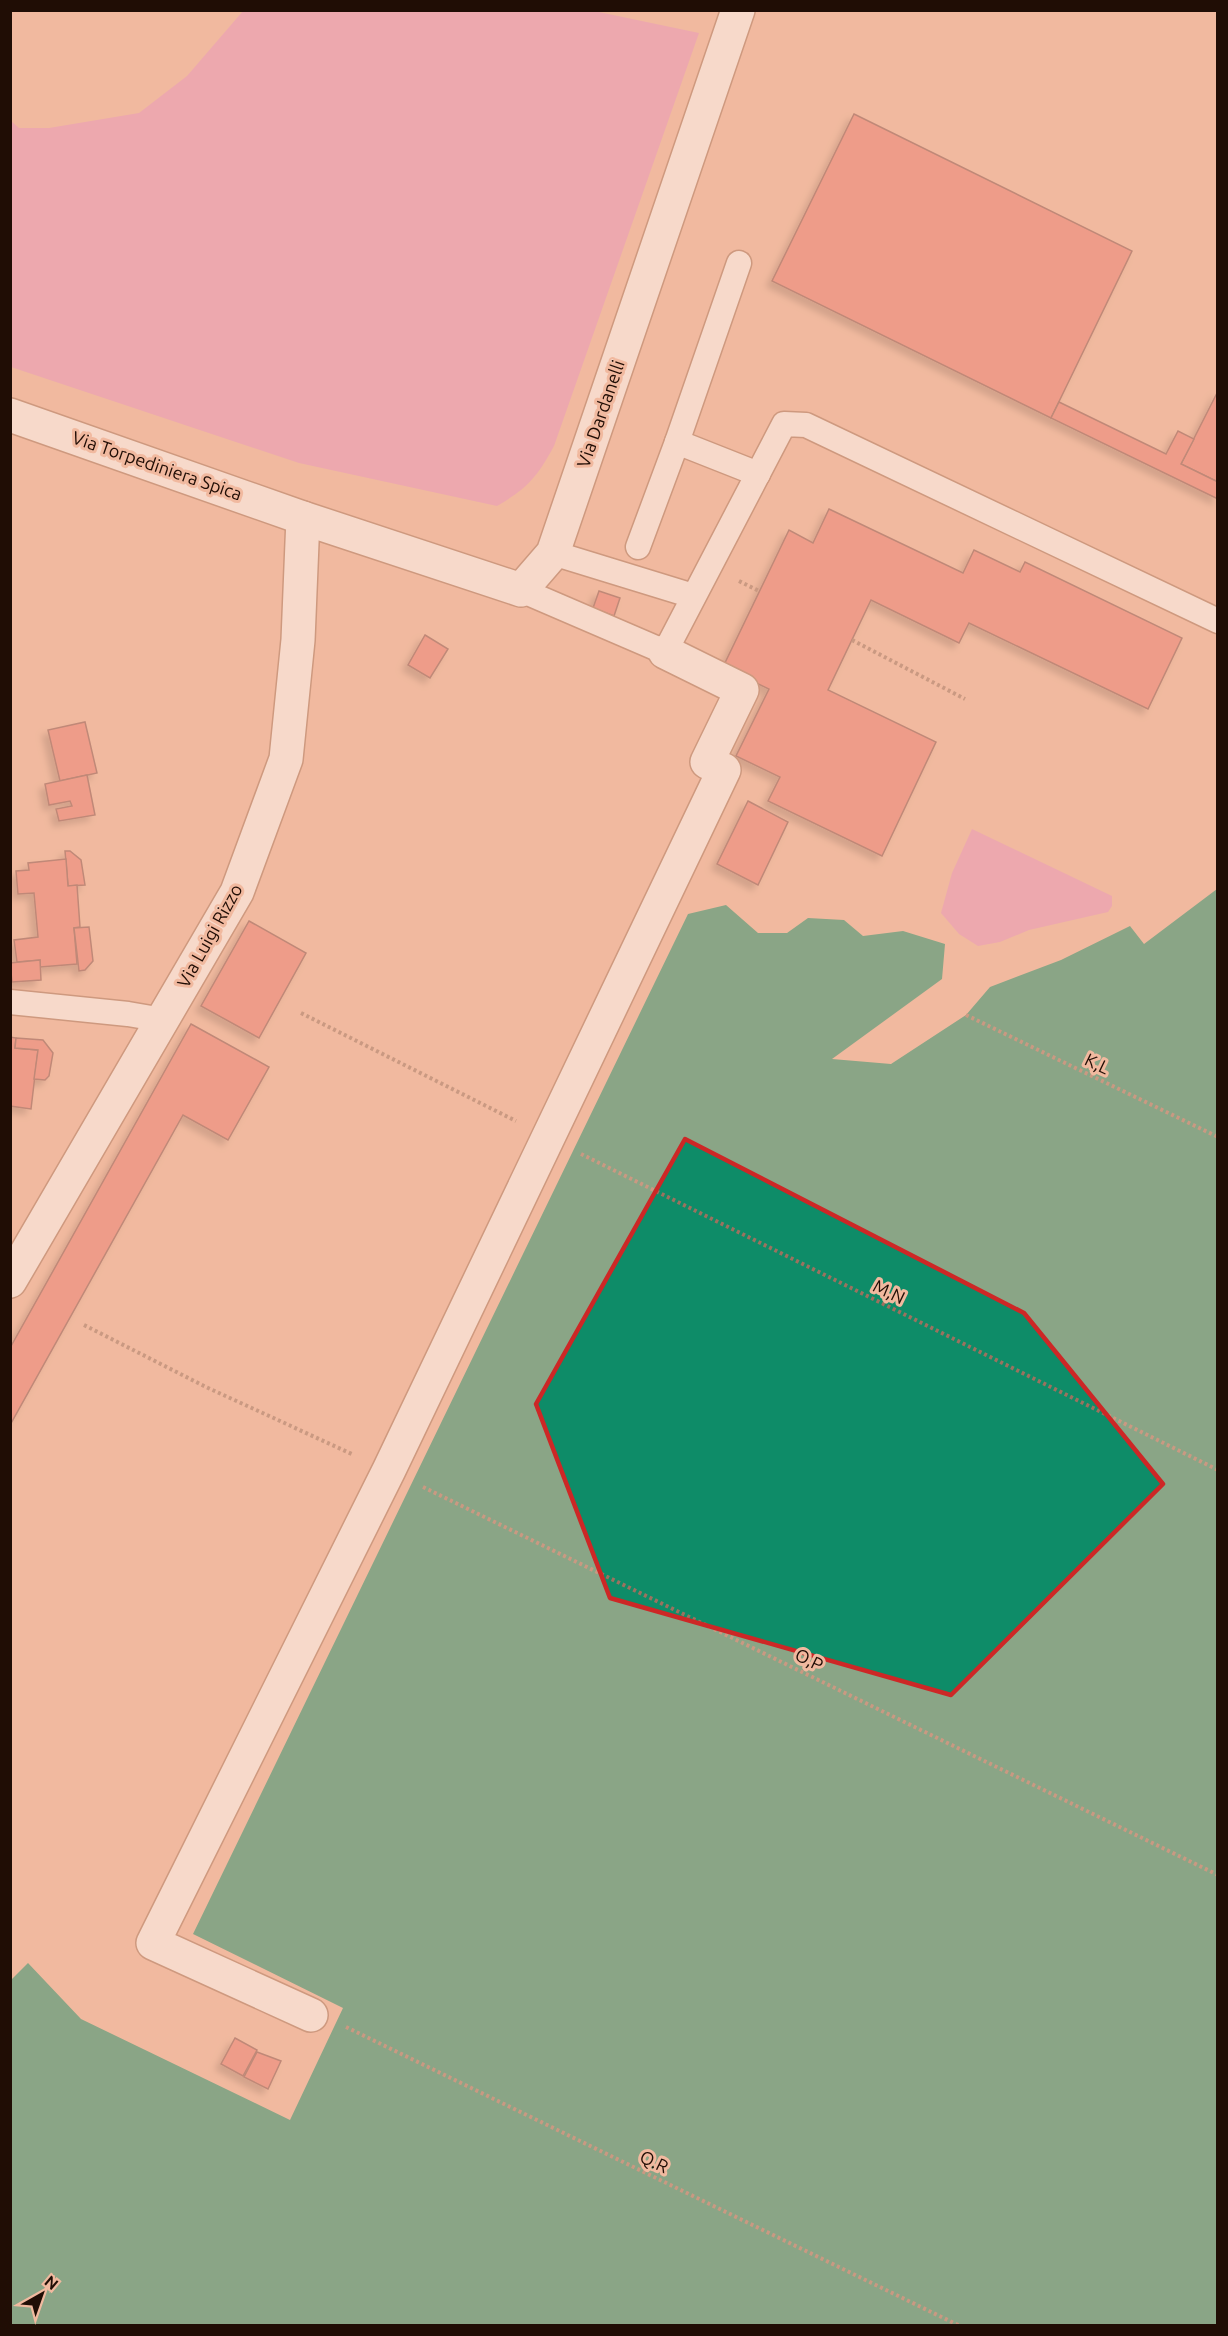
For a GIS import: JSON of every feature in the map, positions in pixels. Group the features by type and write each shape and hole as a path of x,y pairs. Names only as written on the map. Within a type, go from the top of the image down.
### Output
{"street":[{"name":"Via Dardanelli","path":"521,590 552,554 738,10"},
{"name":"Via Torpediniera Spica","path":"10,415 303,518"},
{"path":"303,518 521,590"},
{"name":"Via Luigi Rizzo","path":"10,1281 237,892 286,759 298,640 303,518"},
{"path":"324,2019 153,1943 388,1470 549,1138 723,770 707,762 742,690 665,652"}],"lane":[{"path":"638,548 739,263"},
{"path":"521,590 665,652 784,424 806,425 1218,621"},
{"path":"677,442 758,474"},
{"path":"552,554 693,596"},
{"path":"10,1002 128,1014 163,1020"}],"path":[{"path":"852,640 965,699"},
{"name":"M,N","path":"301,1013 1218,1470"},
{"name":"K,L","path":"966,1015 1218,1137"},
{"name":"O,P","path":"84,1324 249,1407 388,1470 1218,1875"},
{"name":"Q.R","path":"324,2019 960,2325"}],"highlighted area":[{"path":"685,1139 1024,1313 1163,1484 951,1695 610,1598 536,1404"}],"shaded area":[{"path":"243,11 594,11 699,33 554,446 531,481 508,500 497,506 299,463 11,367 11,121 19,128 49,128 139,113 187,76"},
{"path":"972,829 1112,896 1112,906 1108,912 1029,930 1000,942 978,946 959,934 941,913 952,873"},
{"path":"1217,889 1217,2325 11,2325 11,1980 28,1963 81,2019 290,2120 343,2008 193,1934 688,914 726,905 758,933 787,933 808,918 844,920 863,936 903,931 945,944 942,979 832,1059 891,1064 966,1015 990,987 1061,960 1130,926 1144,944"}],"building":[{"path":"854,114 1132,251 1051,418 772,281"},
{"path":"1218,391 1218,482 1181,464"},
{"path":"1059,402 1166,454 1178,431 1194,439 1181,464 1218,482 1218,499 1051,418"},
{"path":"829,509 963,573 974,550 1020,572 1025,562 1182,638 1148,709 969,623 959,643 871,600 828,690 936,742 882,856 768,801 780,777 736,756 769,689 723,667 789,530 813,543"},
{"path":"599,591 620,598 614,616 593,608"},
{"path":"425,635 448,649 430,678 408,665"},
{"path":"85,722 97,773 60,781 48,730"},
{"path":"87,775 95,815 59,821 56,809 72,806 70,801 49,805 45,784"},
{"path":"748,801 788,822 758,885 717,864"},
{"path":"65,851 70,851 81,860 85,885 68,886"},
{"path":"66,859 68,886 77,885 80,927 74,928 77,964 40,967 40,960 17,962 14,940 38,937 34,893 18,894 16,871 29,870 28,863"},
{"path":"249,921 306,953 259,1038 201,1006"},
{"path":"89,927 93,961 85,970 79,971 74,928"},
{"path":"40,960 41,980 12,982 10,963"},
{"path":"191,1024 269,1067 228,1140 183,1115 10,1425 10,1348"},
{"path":"10,1037 16,1038 15,1048 38,1050 31,1109 10,1106"},
{"path":"16,1038 43,1040 53,1053 49,1076 45,1080 34,1079 38,1050 15,1048"},
{"path":"235,2038 257,2050 243,2076 221,2064"},
{"path":"257,2052 281,2061 268,2089 244,2077"}]}
